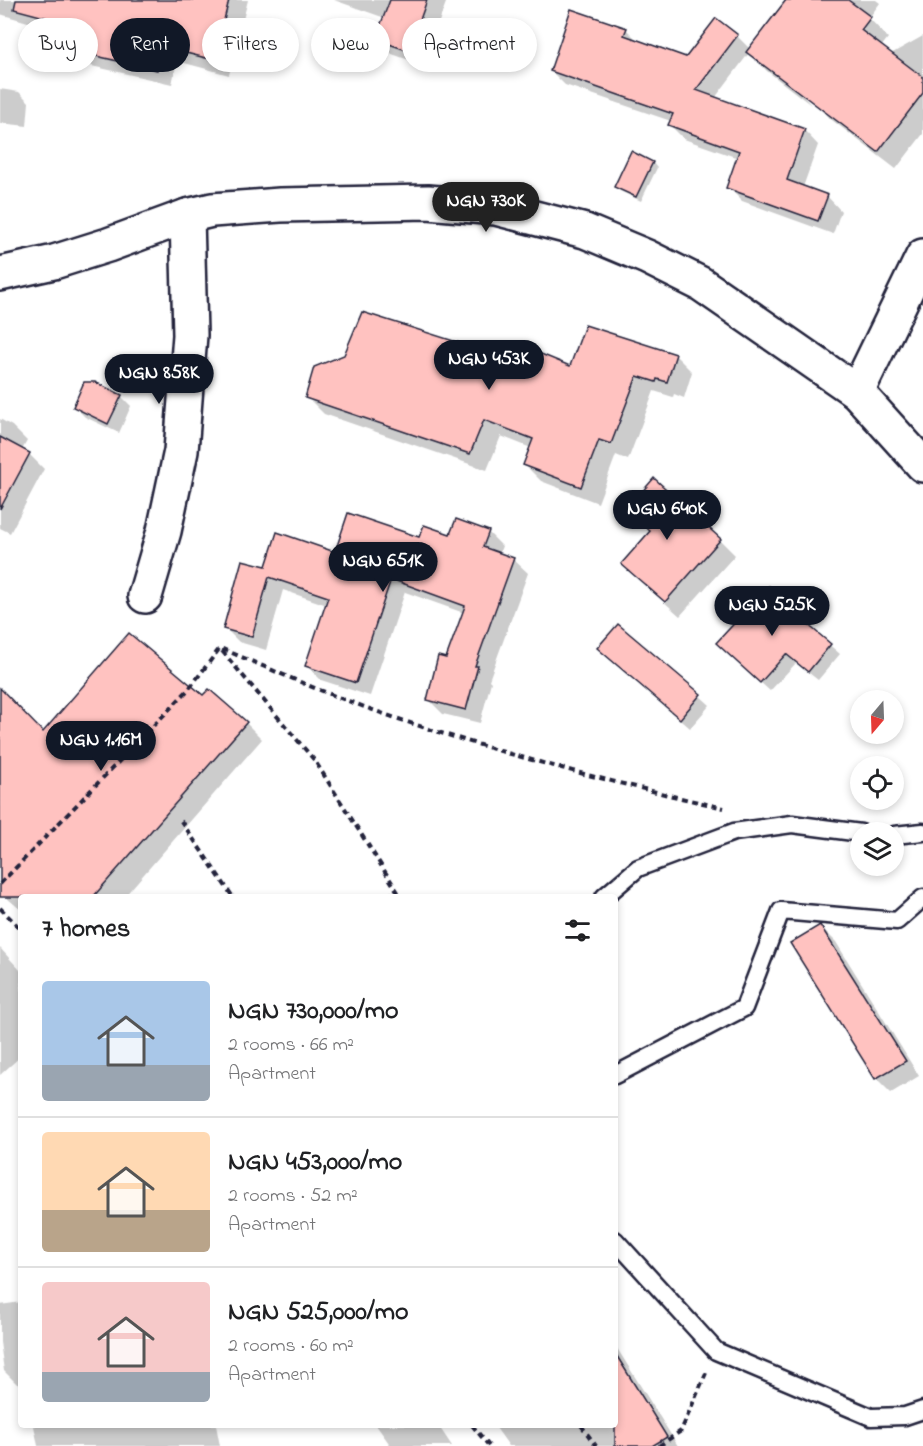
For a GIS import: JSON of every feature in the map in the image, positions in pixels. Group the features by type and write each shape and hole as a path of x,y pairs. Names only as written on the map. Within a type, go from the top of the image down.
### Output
{"main road":[{"path":"0,274 54,262 187,216 212,210 280,205 428,202 496,208 585,231 647,257 701,284 857,392 923,465"},
{"path":"145,596 164,531 181,451 190,335 187,216"},
{"path":"857,392 923,256"}],"lane":[{"path":"608,894 638,868 734,832 792,824 850,832"},
{"path":"904,834 923,832"},
{"path":"618,1073 744,1008 781,911 897,921 923,898"},
{"path":"618,1243 716,1351 871,1417 905,1416 923,1410"}],"path":[{"path":"220,648 351,702 492,749 724,808"},
{"path":"0,884 188,690 220,648"},
{"path":"220,648 315,761 400,894"},
{"path":"182,820 231,894"},
{"path":"391,894 397,889"},
{"path":"0,908 18,926"},
{"path":"659,1446 681,1431 716,1351"},
{"path":"474,1428 489,1446"},
{"path":"583,1428 596,1446"}],"building":[{"path":"16,0 229,0 224,18 202,18 202,57 190,54 190,18 110,18 110,59 98,56 98,18 48,18 14,9"},
{"path":"390,0 427,0 421,18 402,18 402,49 390,44 390,18 383,18"},
{"path":"786,0 848,0 871,17 861,30 923,77 923,93 878,152 746,52"},
{"path":"571,9 627,28 624,35 686,57 716,18 738,35 696,90 805,129 787,180 828,195 818,221 726,188 739,151 668,125 673,114 550,71"},
{"path":"631,151 653,162 636,197 614,187"},
{"path":"362,312 536,367 541,354 570,366 585,325 676,354 667,382 657,379 656,382 637,376 611,444 599,440 581,487 523,465 533,439 484,420 470,454 305,398 314,367 344,355"},
{"path":"84,382 95,382 122,395 108,424 73,407"},
{"path":"0,437 30,453 0,509"},
{"path":"654,478 721,539 665,602 621,564 650,531 626,510"},
{"path":"348,513 419,537 424,525 450,534 456,519 489,531 483,547 514,558 475,666 478,666 466,710 427,700 438,656 446,658 465,606 391,579 356,683 305,666 328,597 269,577 252,637 223,629 242,560 266,566 277,532 335,552"},
{"path":"769,586 790,606 788,608 831,644 808,672 786,654 760,683 716,643"},
{"path":"618,624 701,694 680,719 597,648"},
{"path":"129,633 203,695 209,689 247,722 96,894 18,894 18,897 0,897 0,688 43,732"},
{"path":"820,925 906,1061 875,1079 790,943"},
{"path":"618,1358 667,1437 652,1446 615,1446 615,1428 618,1428"}]}
